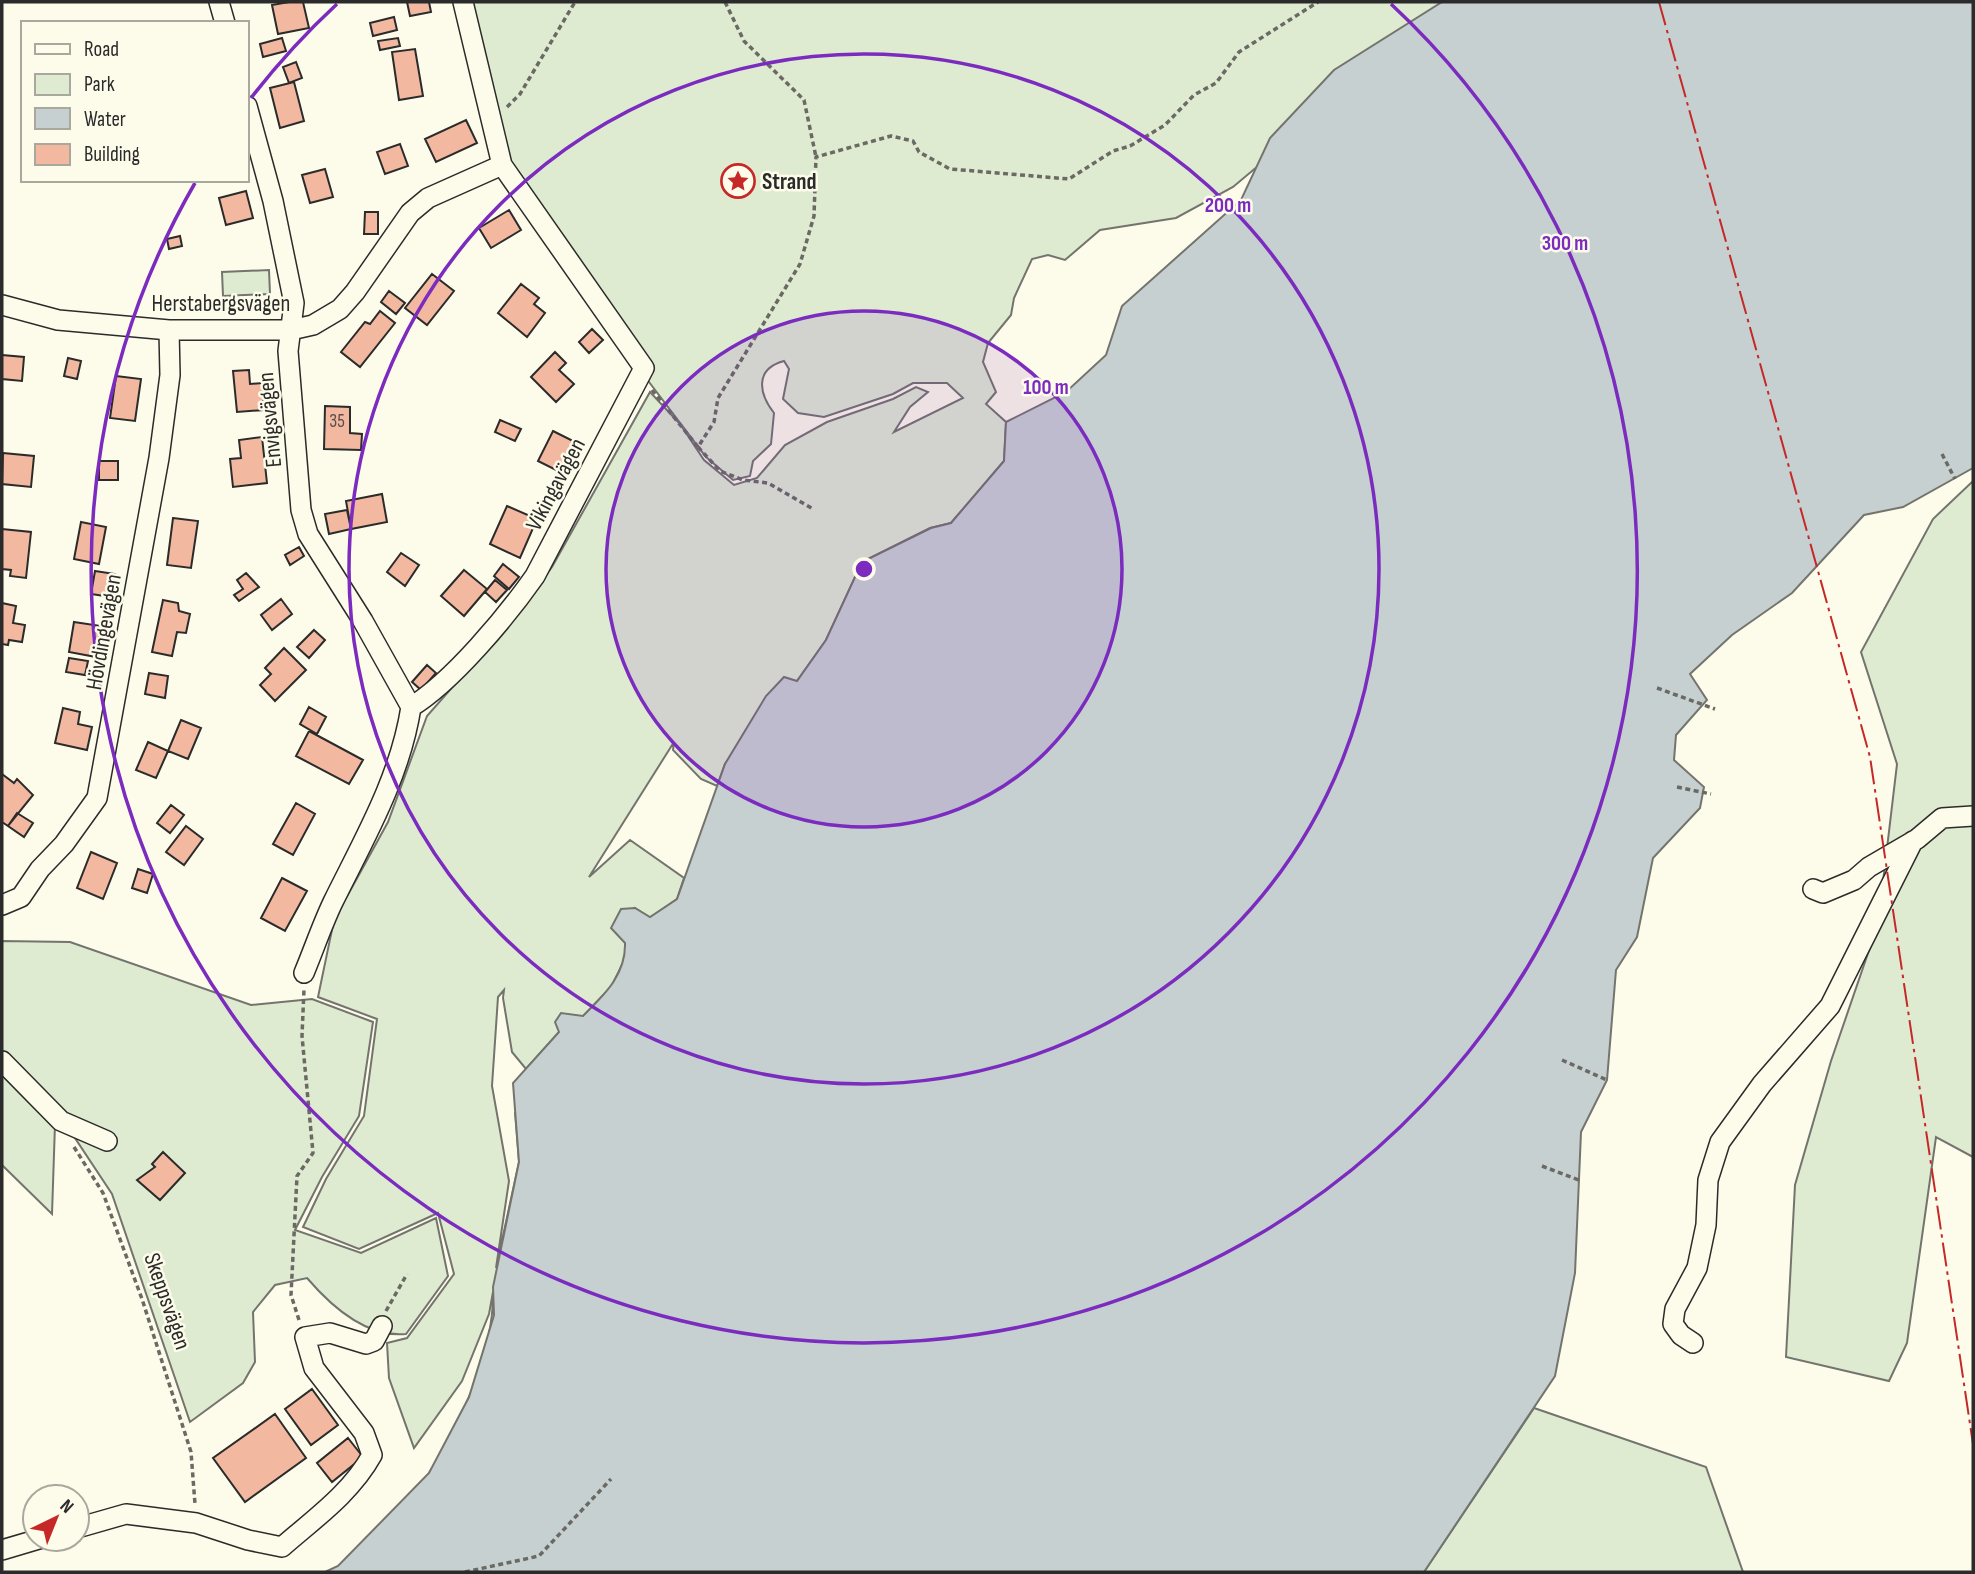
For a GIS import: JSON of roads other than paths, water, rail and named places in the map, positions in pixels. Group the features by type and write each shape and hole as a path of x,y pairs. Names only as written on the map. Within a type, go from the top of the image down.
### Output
{"street":[{"path":"219,2 224,21"},
{"path":"463,2 502,165"},
{"name":"Envigsvägen","path":"248,110 273,201 294,303 288,351 301,510 308,534 363,621 411,707"},
{"name":"Herstabergsvägen","path":"2,305 58,320 169,330 291,330 313,325 341,309 410,213 428,198 502,165"},
{"name":"Vikingavägen","path":"411,707 441,684 528,585 643,368 502,165"},
{"name":"Hövdingevägen","path":"2,905 20,897 40,869 64,845 97,798 159,458 170,375 169,330"},
{"path":"304,972 332,905 377,816 407,732 411,707"},
{"path":"1813,889 1823,893 1835,890 1915,840 1942,818 1973,816"},
{"path":"1693,1343 1681,1335 1673,1324 1675,1310 1698,1268 1706,1226 1712,1161 1720,1142 1762,1084 1830,1006 1915,840"},
{"path":"2,1061 61,1121 107,1141"},
{"path":"91,1524 126,1514 205,1526 248,1540 282,1547 332,1504 364,1470 372,1455 364,1433 314,1368 304,1337 330,1333 366,1344 374,1341 382,1326"},
{"path":"2,1550 21,1544"}],"water":[{"path":"1442,2 1973,2 1973,468 1903,507 1864,515 1792,593 1732,635 1690,674 1707,700 1676,735 1674,760 1704,787 1700,808 1653,858 1637,937 1616,970 1607,1080 1581,1132 1575,1273 1555,1376 1424,1572 325,1572 338,1566 429,1473 469,1397 494,1315 493,1287 519,1162 513,1083 559,1032 555,1022 561,1013 583,1016 618,975 625,943 611,928 621,909 635,908 650,917 677,899 725,764 766,696 784,677 797,681 826,640 862,562 931,528 951,523 1004,461 1006,422 1066,392 1106,355 1122,306 1241,200 1270,138 1334,70"}],"place":[{"name":"Strand","path":"738,181"}]}
